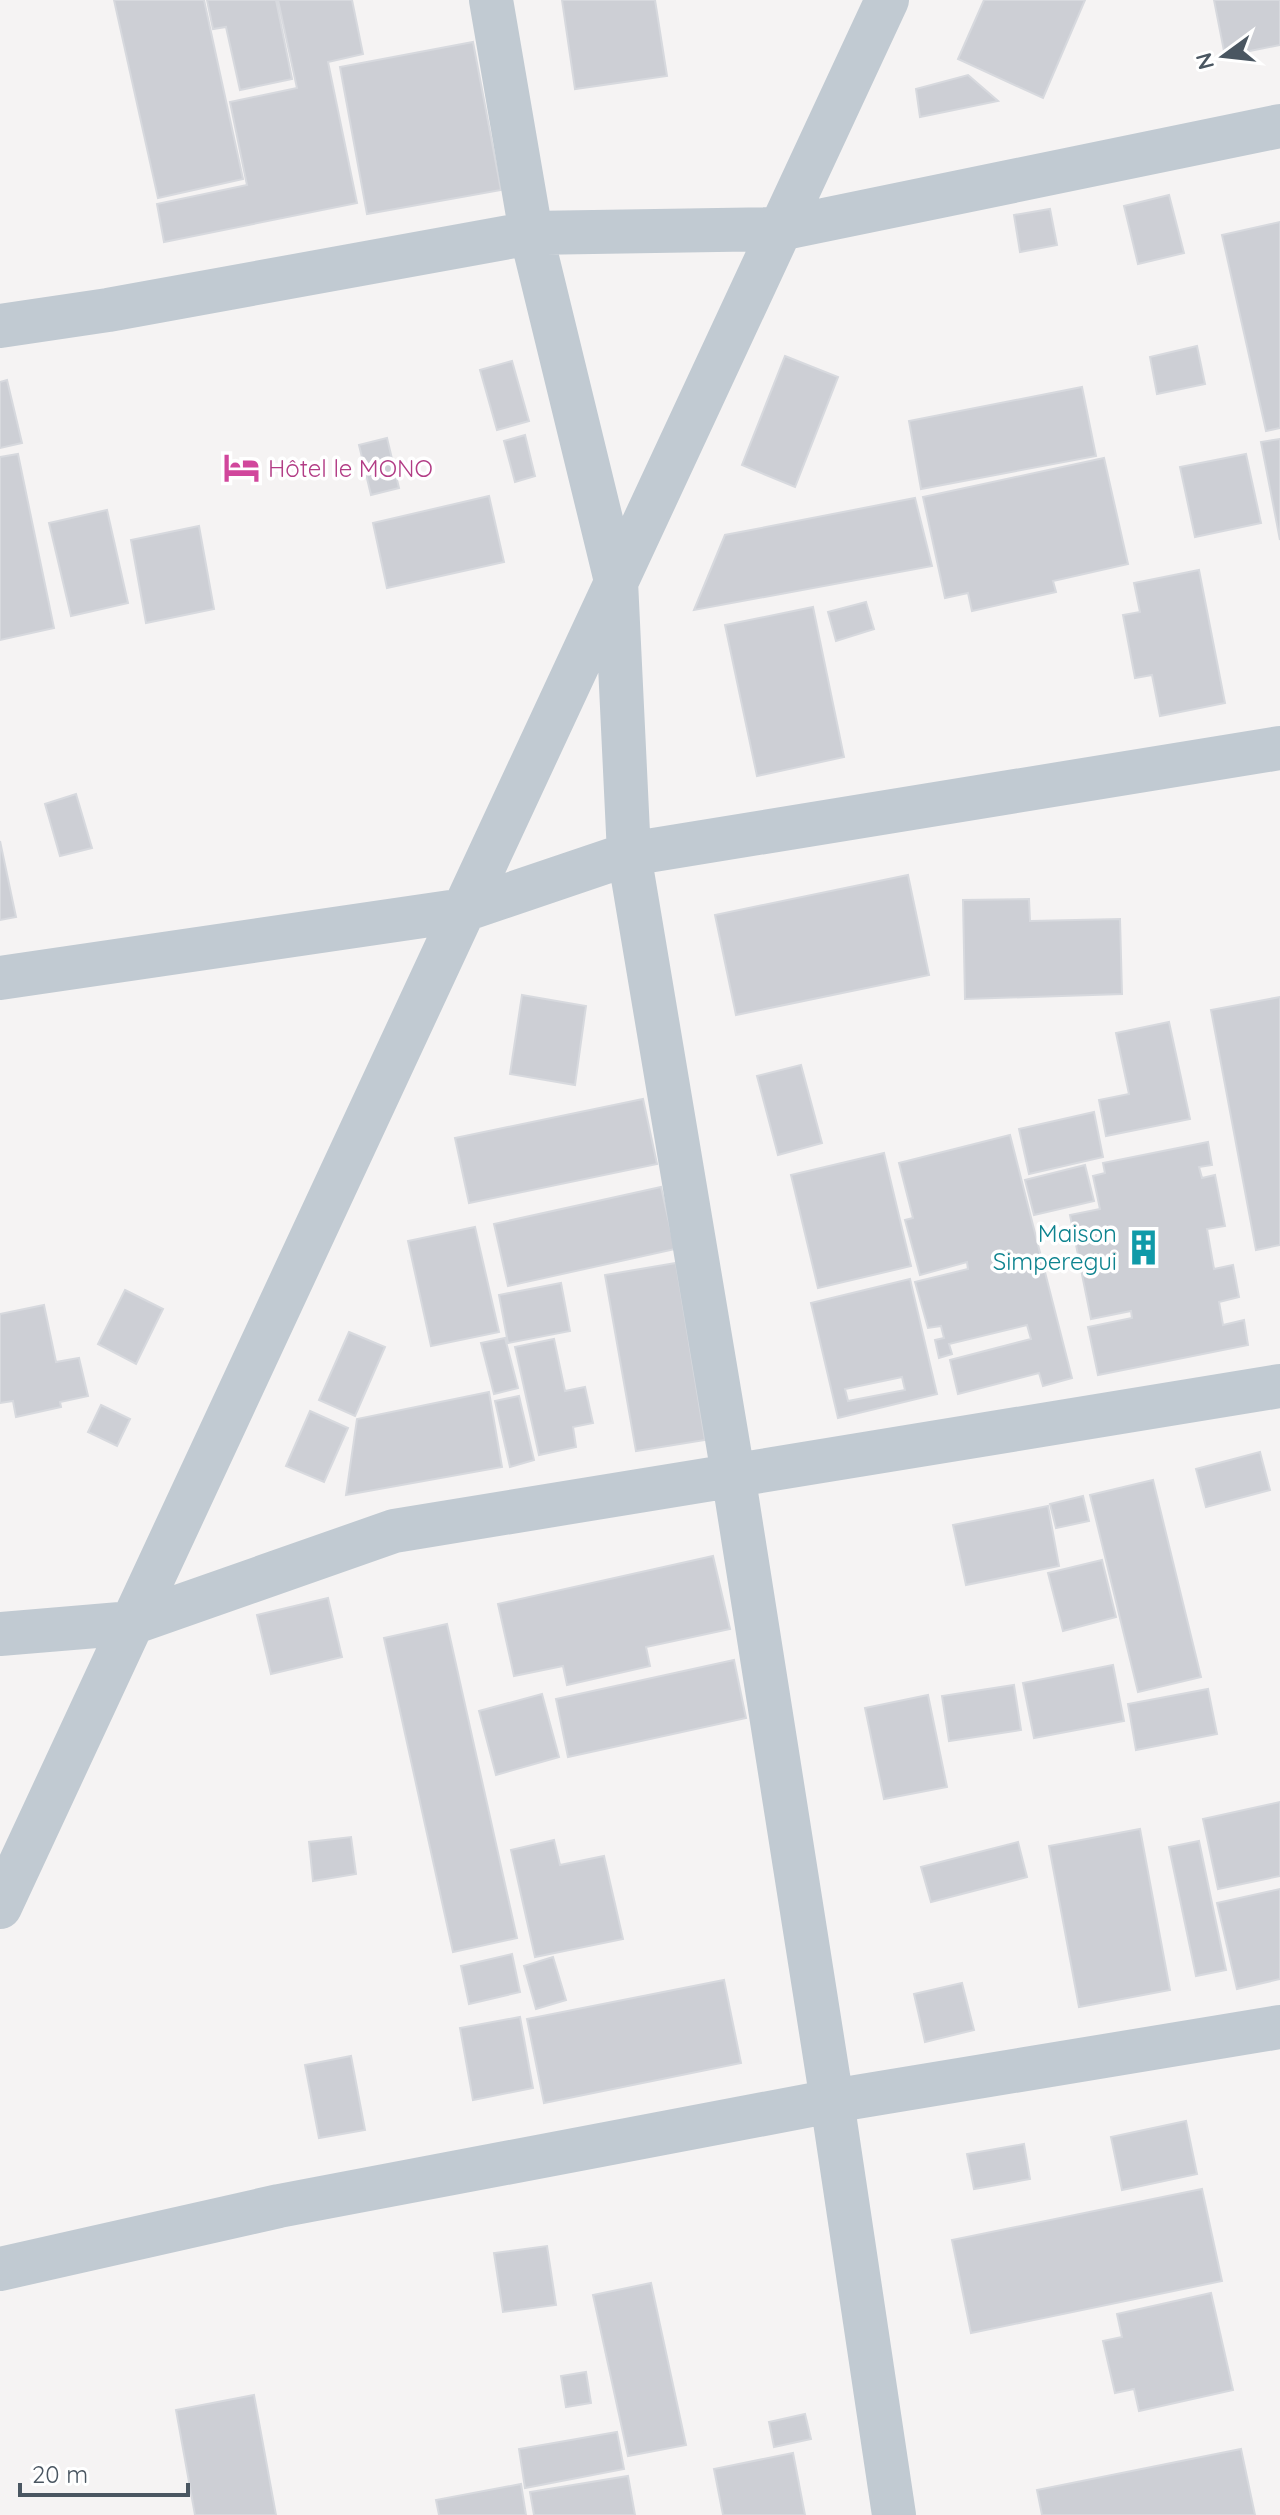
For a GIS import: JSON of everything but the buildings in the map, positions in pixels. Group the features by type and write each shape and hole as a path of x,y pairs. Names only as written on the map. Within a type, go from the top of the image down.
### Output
{"street":[{"path":"491,0 531,233 616,581 629,854 733,1474 894,2515"},
{"path":"0,1907 887,0"},
{"path":"0,326 108,310 531,233 780,229 1280,126"},
{"path":"0,978 464,910 629,854 1280,748"},
{"path":"0,1634 132,1623 394,1531 1280,1386"},
{"path":"0,2269 279,2206 832,2101 1280,2027"}],"place":[{"name":"Hôtel le MONO","path":"242,468"},
{"name":"Maison Simperegui","path":"1143,1247"}]}
